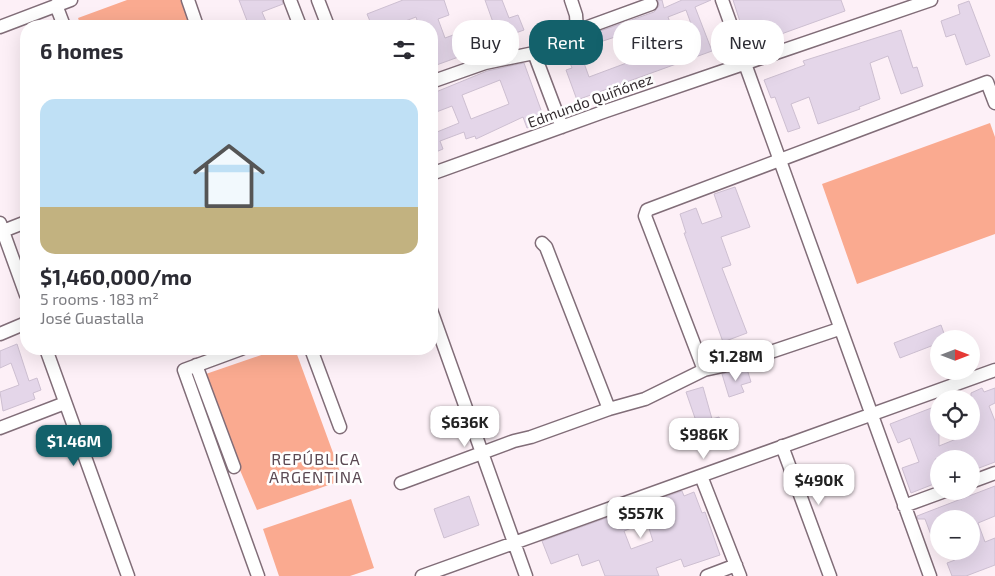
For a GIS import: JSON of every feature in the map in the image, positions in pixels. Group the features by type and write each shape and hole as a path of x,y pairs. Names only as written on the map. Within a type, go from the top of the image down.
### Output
{"street":[{"path":"0,27 71,0"},
{"path":"188,0 195,20"},
{"path":"290,0 298,20"},
{"path":"318,0 326,20"},
{"path":"571,0 576,20"},
{"path":"722,0 729,20"},
{"name":"Edmundo Quiñónez","path":"784,49 925,1"},
{"path":"603,21 651,4"},
{"path":"56,6 62,20"},
{"path":"438,80 485,63 529,54"},
{"path":"539,65 562,127"},
{"name":"Edmundo Quiñónez","path":"438,171 738,65"},
{"path":"745,65 778,162 930,576"},
{"path":"704,370 645,216 647,210 987,82 995,103"},
{"path":"20,223 1,227 20,279"},
{"path":"542,243 546,248 610,409"},
{"path":"0,334 20,326"},
{"path":"401,483 481,452 657,394 704,370 741,362 839,329"},
{"path":"438,330 526,576"},
{"path":"48,355 128,576"},
{"path":"224,355 184,370 258,576"},
{"path":"313,355 340,426"},
{"path":"196,365 234,466"},
{"path":"422,576 995,370"},
{"path":"0,428 65,403"},
{"path":"782,446 830,576"},
{"path":"980,479 995,473"},
{"path":"701,476 738,570 707,576"},
{"path":"904,506 930,496"}],"shaded area":[{"path":"127,0 181,0 188,20 79,20 78,18"},
{"path":"990,123 995,137 995,234 857,284 822,184"},
{"path":"261,355 297,355 343,480 257,510 200,376"},
{"path":"351,499 374,568 350,576 279,576 263,529"}],"building":[{"path":"239,0 282,0 283,4 262,12 265,20 247,20"},
{"path":"403,0 444,0 449,15 438,19 445,38 452,35 452,59 438,64 438,20 417,20 416,17 408,20 370,20 367,14"},
{"path":"485,0 502,0 509,18 518,15 524,30 519,32 519,20 492,20"},
{"path":"658,0 662,0 664,8 682,0 711,0 695,7 700,20 690,20 686,10 668,17 669,20 631,20 654,12 659,6"},
{"path":"733,0 841,0 845,11 784,33 784,20 740,20"},
{"path":"969,1 990,56 966,65 955,34 946,37 941,21 960,14 958,5"},
{"path":"701,23 711,48 711,51 701,55"},
{"path":"613,26 613,38 603,41 603,30"},
{"path":"901,30 913,68 917,67 923,86 901,94 888,56 870,63 880,99 859,107 860,109 818,124 809,97 791,104 800,128 788,132 775,97 771,98 764,80 805,65 803,61"},
{"path":"524,63 545,121 527,128 523,117 476,139 475,136 466,139 464,132 440,141 443,149 438,151 438,132 459,123 452,106 438,111 438,91 487,71","holes":["500,80 509,104 471,119 462,95"]},
{"path":"571,65 585,65 589,77 621,65 673,65 577,100 566,70 572,68"},
{"path":"735,187 750,227 721,237 731,265 722,268 747,333 723,342 684,233 686,233 680,214 696,208 702,224 722,217 714,194"},
{"path":"941,325 943,330 930,330 930,346 900,358 894,343"},
{"path":"17,344 29,381 37,378 41,390 33,393 35,399 3,411 0,392 19,385 11,363 0,368 0,351"},
{"path":"747,369 751,382 741,385 744,392 729,397 722,374"},
{"path":"703,387 712,419 719,417 726,437 704,444 686,392"},
{"path":"982,388 984,392 995,388 995,403 989,406 995,421 995,462 980,468 980,450 930,450 930,486 911,493 902,468 919,462 910,438 898,443 890,424 930,408 930,440 939,440 939,446 954,440 980,440 980,390 978,390"},
{"path":"995,486 995,516 980,522 980,510 933,510 959,500 980,500 980,492"},
{"path":"682,491 684,496 694,492 702,513 705,512 720,555 684,567 681,559 656,568 659,576 605,576 599,560 582,566 578,554 551,564 542,541","holes":["647,522 653,541 631,549 624,531"]},
{"path":"469,496 479,525 444,538 434,509"},
{"path":"930,511 930,532 925,519 918,519 917,516"},
{"path":"980,528 985,542 995,538 995,565 966,576 952,576 947,563 955,560 980,560"}],"district":[{"name":"REPÚBLICA ARGENTINA","path":"316,467"}]}
